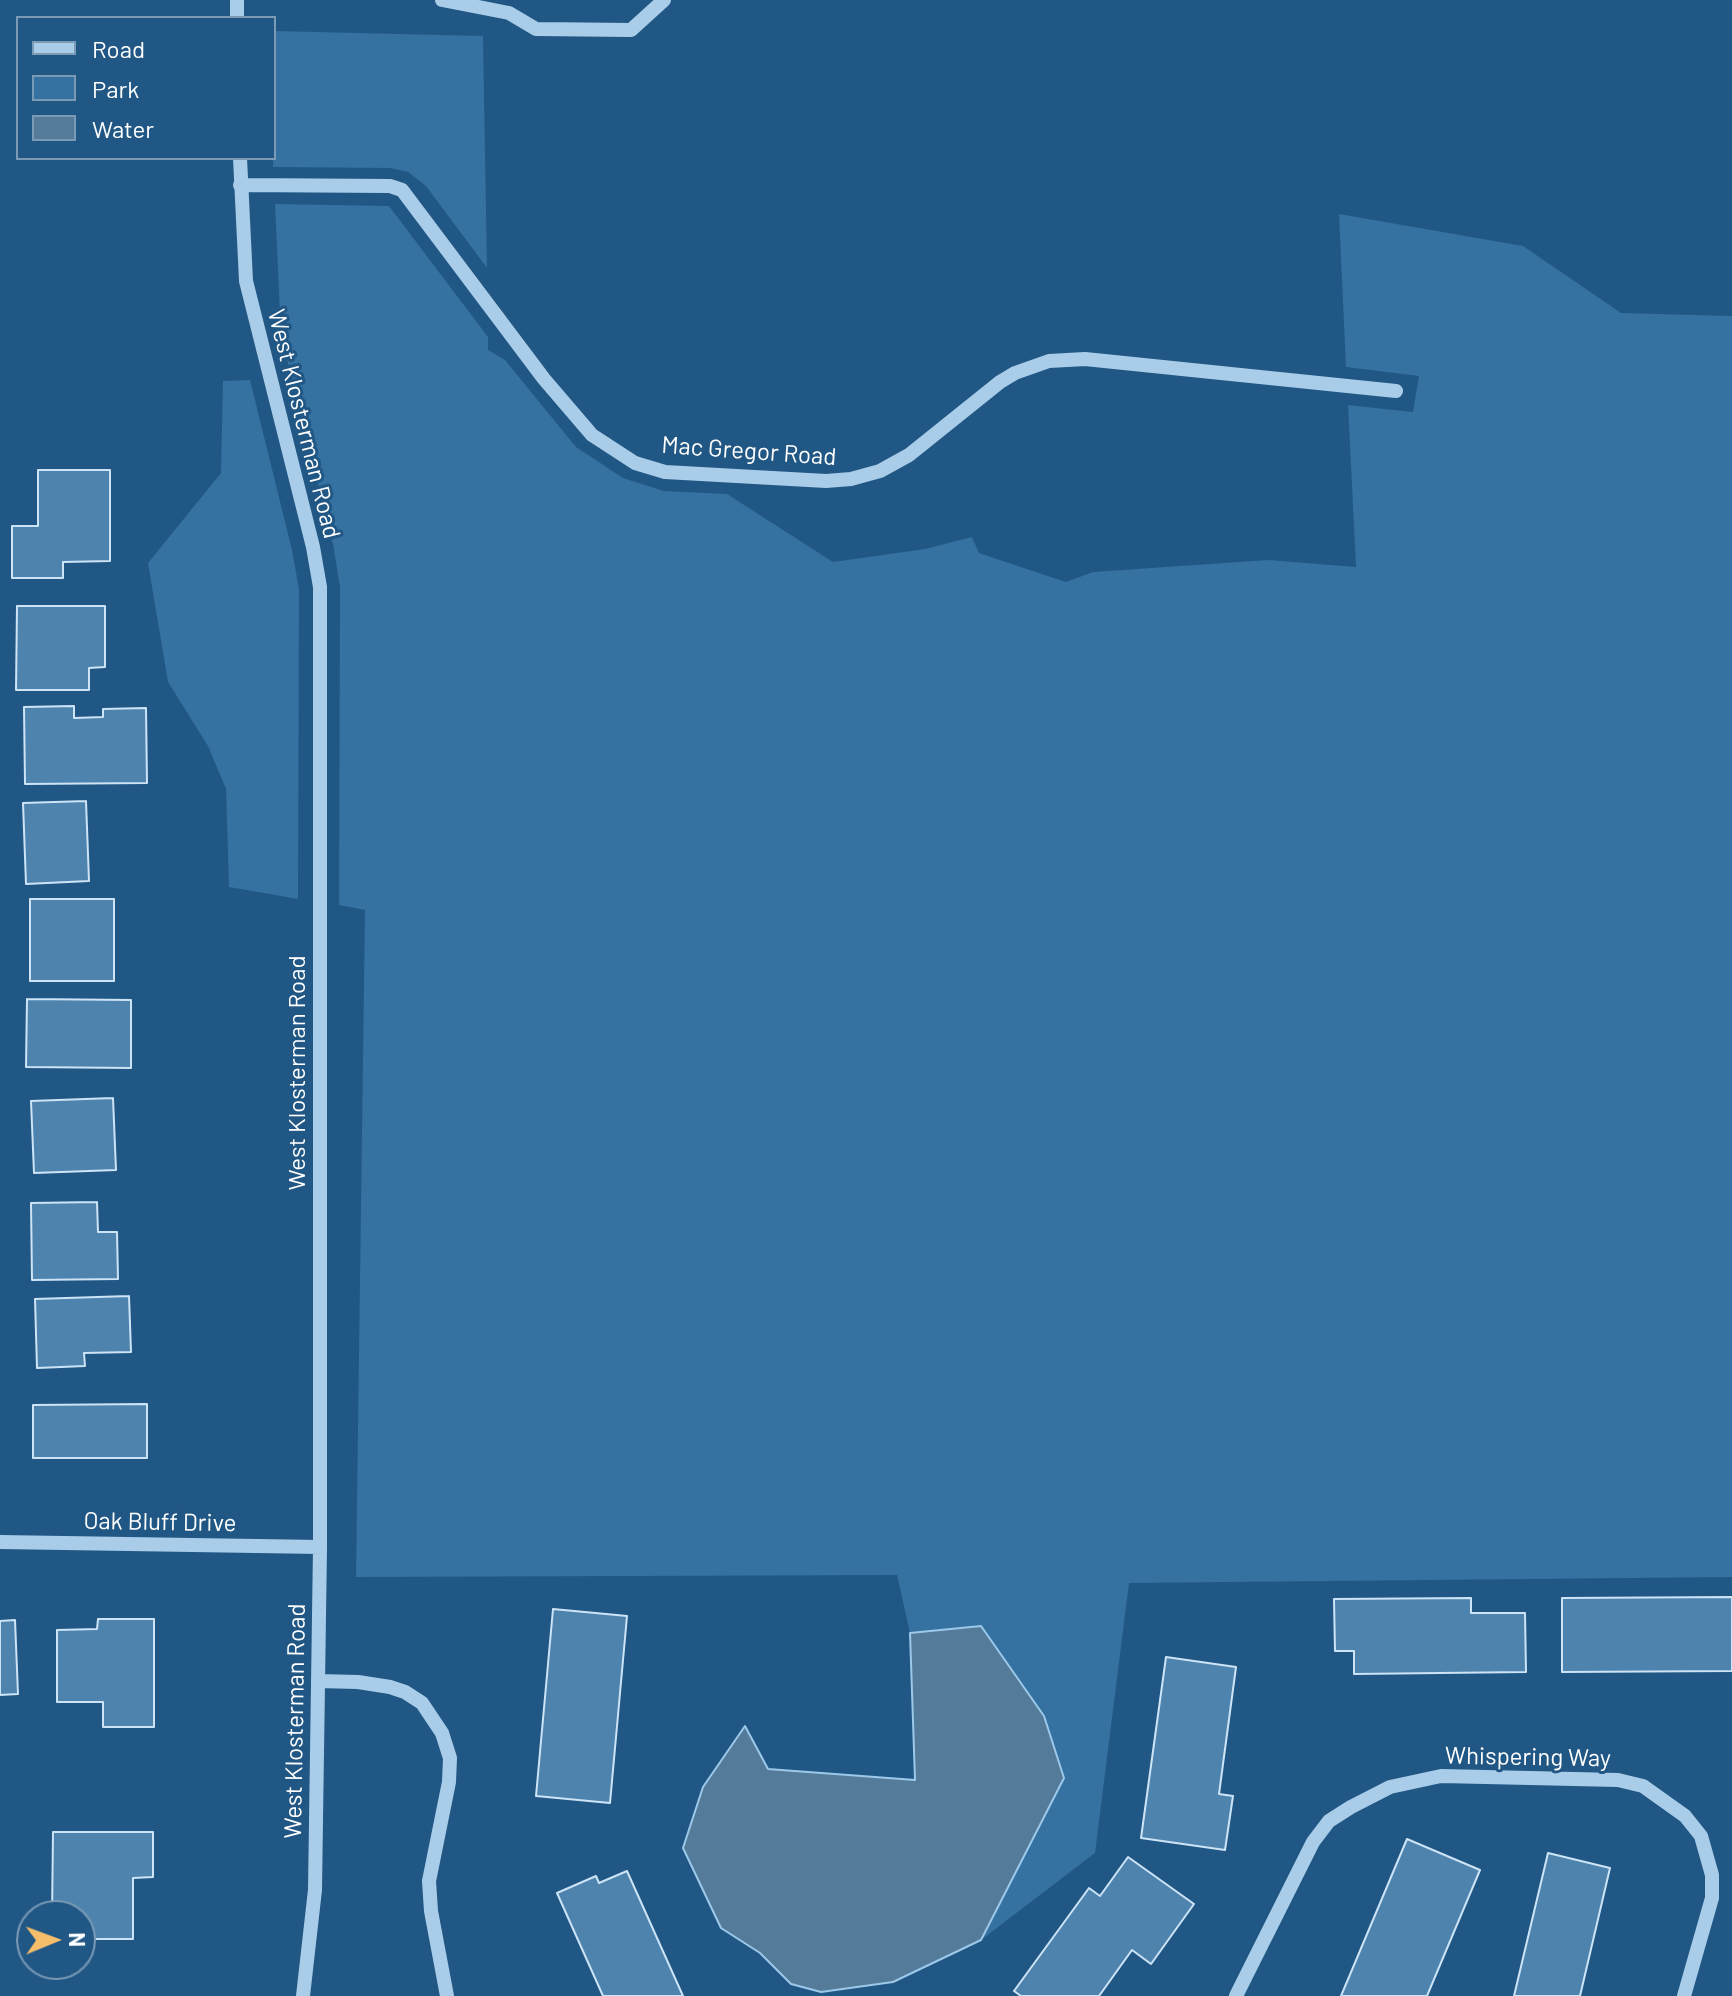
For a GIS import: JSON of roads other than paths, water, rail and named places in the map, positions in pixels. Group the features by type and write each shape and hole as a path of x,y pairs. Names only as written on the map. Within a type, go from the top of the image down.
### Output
{"street":[{"path":"442,0 509,13 536,29 631,30 664,0"},
{"name":"West Klosterman Road","path":"240,160 246,281 313,547 320,587 320,1547 315,1890 303,1996"},
{"name":"Mac Gregor Road","path":"240,185 390,186 402,190 544,379 592,435 635,463 665,472 826,481 851,479 880,471 909,455 1000,382 1049,361 1085,359 1396,391"},
{"name":"Oak Bluff Drive","path":"0,1542 320,1547"},
{"path":"318,1681 358,1682 405,1692 422,1703 442,1733 450,1758 449,1782 431,1861 430,1896 447,1996"},
{"name":"Whispering Way","path":"1236,1996 1313,1842 1329,1821 1390,1787 1441,1776 1618,1780 1643,1786 1685,1816 1701,1836 1712,1875 1712,1898 1684,1996"}],"water":[{"path":"981,1626 1044,1716 1064,1778 981,1940 893,1982 821,1992 791,1984 760,1953 721,1928 683,1848 703,1787 745,1726 768,1769 915,1780 910,1633"}]}
